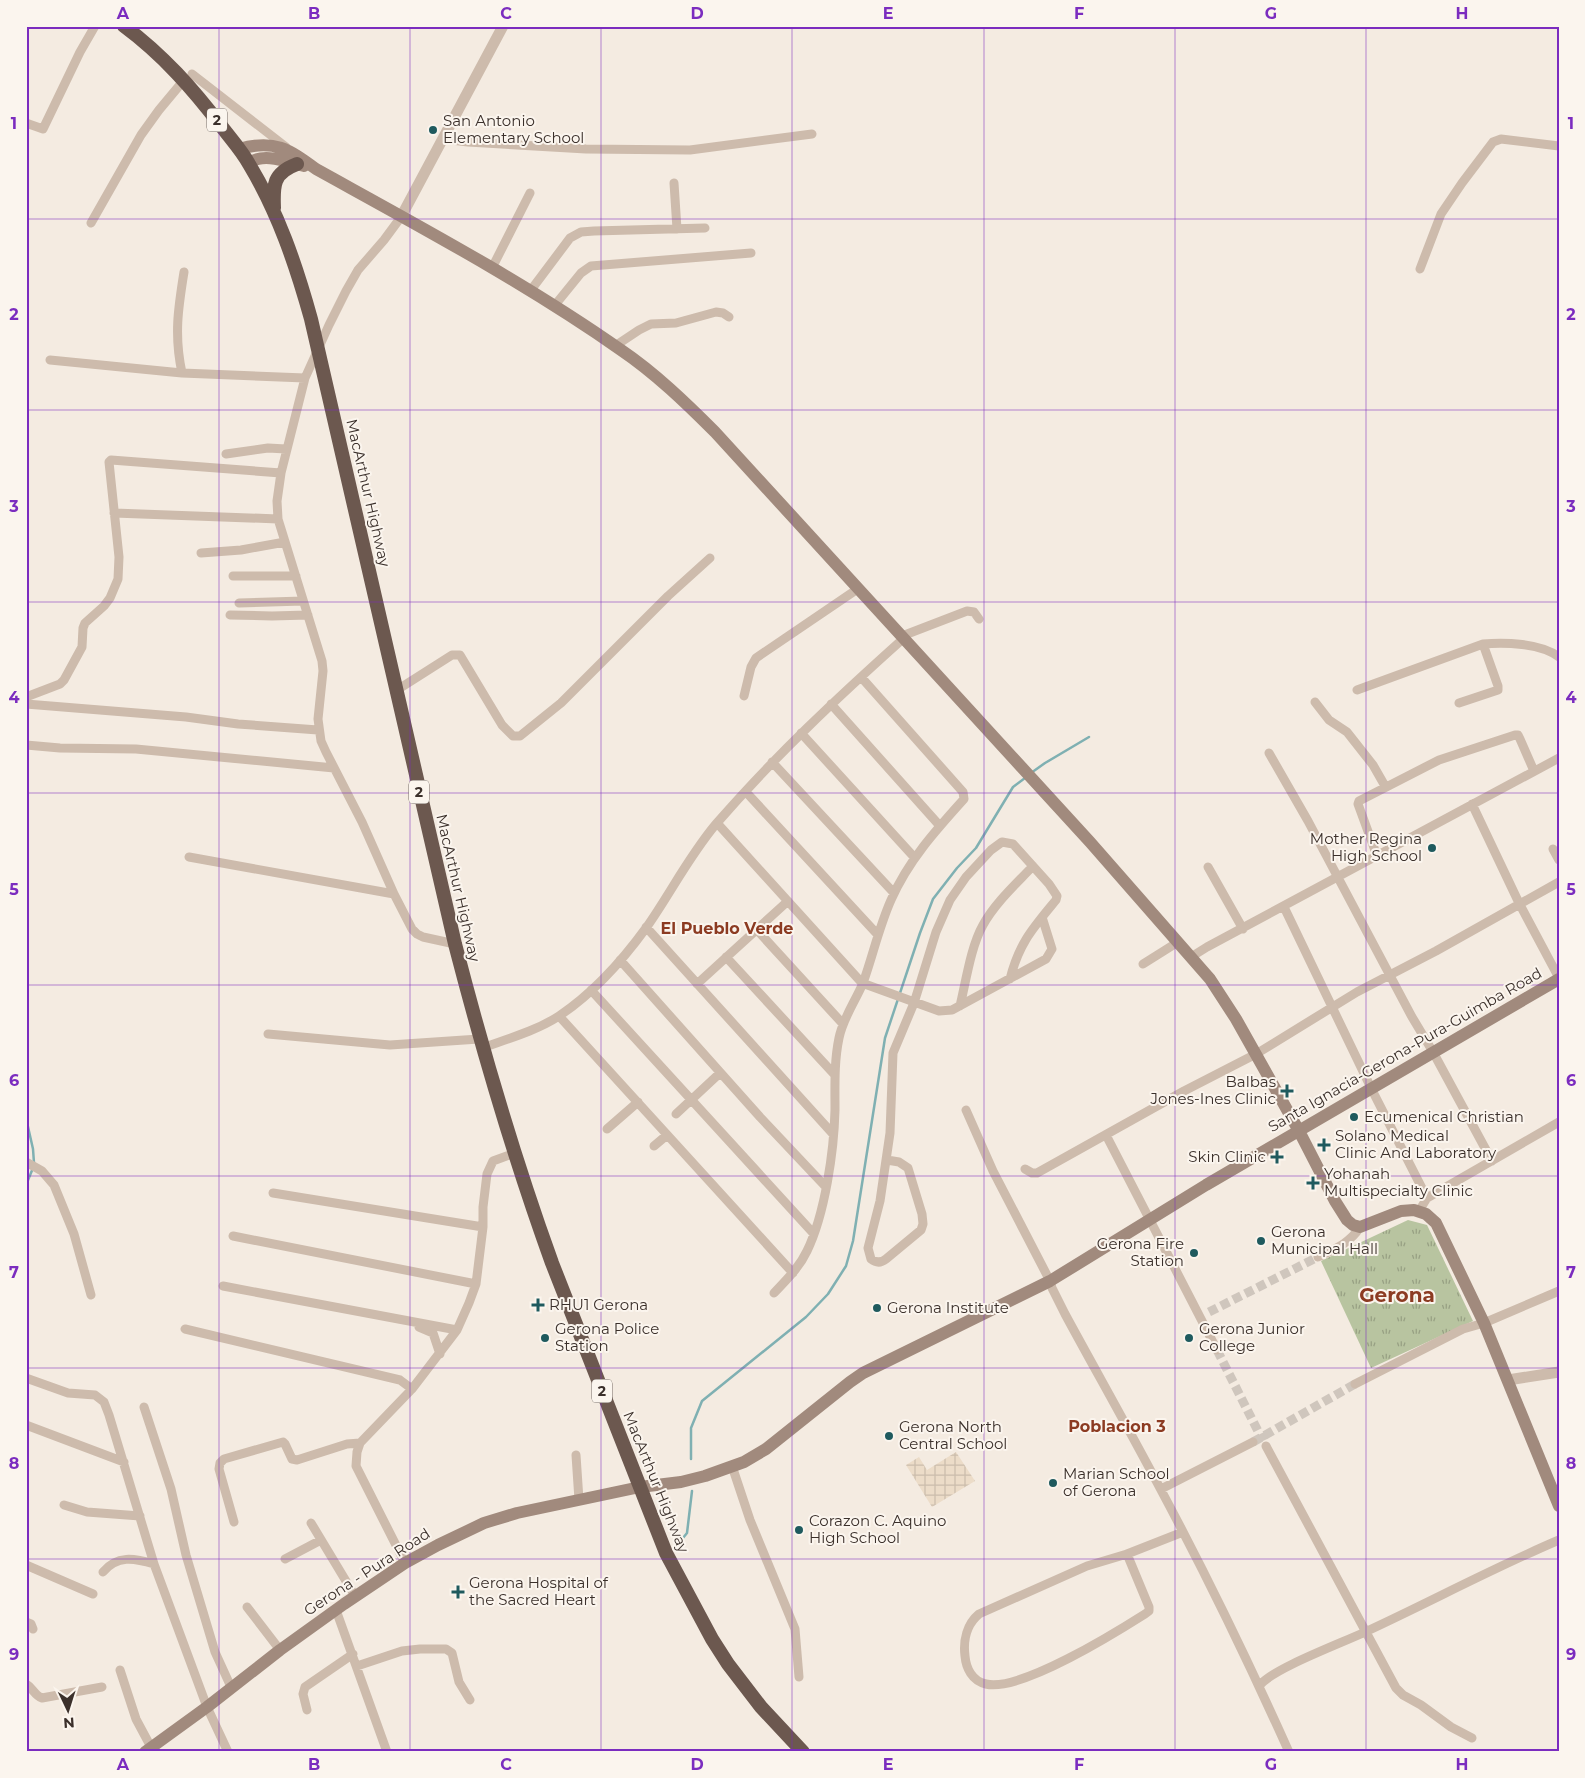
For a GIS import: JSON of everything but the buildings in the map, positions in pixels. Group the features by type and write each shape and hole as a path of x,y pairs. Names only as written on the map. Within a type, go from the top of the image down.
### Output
{"highway":[{"name":"MacArthur Highway","path":"124,26 188,77 249,163 275,214 289,249 311,319 317,353 356,511 455,944 480,1043 552,1263 666,1553 712,1639 728,1664 757,1702 804,1752"},
{"path":"275,214 273,189 276,180 282,172 297,164"}],"main road":[{"path":"239,150 252,146 275,146 290,150 316,169 531,290 615,346 674,394 715,432 859,588 1191,957 1222,996 1299,1131 1342,1214 1351,1224 1360,1227 1407,1210 1419,1211 1431,1218 1440,1230 1484,1323 1559,1506"},
{"path":"249,163 253,160 273,158 316,169"},
{"name":"Santa Ignacia-Gerona-Pura-Guimba Road","path":"640,1487 681,1482 732,1466 761,1453 863,1373 1050,1281 1353,1098 1372,1090 1433,1052 1559,979"},
{"name":"Gerona - Pura Road","path":"148,1750 355,1596 405,1564 438,1546 484,1524 518,1513 640,1487"}],"street":[{"path":"26,123 42,129 95,26"},
{"path":"455,944 417,934 412,928 394,894 362,822 326,752 318,730 318,704 322,661 278,519 277,501 286,449 305,378 346,290 358,270 384,240 400,216 503,26"},
{"path":"91,223 141,135 159,110 188,77 290,150"},
{"path":"443,139 586,149 690,150 812,134"},
{"path":"1420,269 1441,214 1493,142 1501,139 1559,146"},
{"path":"674,183 678,228"},
{"path":"492,268 530,193"},
{"path":"531,290 574,235 594,231 705,228"},
{"path":"555,305 581,272 591,266 751,253"},
{"path":"182,373 176,330 184,272"},
{"path":"615,346 651,324 676,323 716,312 729,317"},
{"path":"50,360 182,373 305,378"},
{"path":"226,454 268,448 286,449"},
{"path":"26,697 60,684 64,680 82,647 85,623 104,606 115,589 120,565 114,513 111,460 281,472"},
{"path":"114,513 278,519"},
{"path":"201,552 241,550 285,542"},
{"path":"397,690 452,655 460,655 502,724 513,736 520,736 561,703 668,596 710,558"},
{"path":"233,576 296,576"},
{"path":"744,696 750,667 756,658 859,588"},
{"path":"240,603 303,601"},
{"path":"268,1034 390,1045 480,1043 548,1023 591,990 620,960 646,927 683,870 717,823 800,733 903,637 967,611 974,612 979,619"},
{"path":"230,615 308,615"},
{"path":"1356,690 1483,644 1503,643 1535,647 1559,657"},
{"path":"1459,703 1498,690 1483,644"},
{"path":"774,1293 807,1252 814,1234 825,1186 833,1134 834,1074 843,1024 862,983 894,893 914,857 964,799 964,795 861,676"},
{"path":"1315,702 1329,720 1347,732 1374,765 1385,786"},
{"path":"26,704 318,730"},
{"path":"831,704 940,826"},
{"path":"800,733 914,857"},
{"path":"1377,856 1358,804 1359,801 1385,786 1439,760 1514,735 1518,735 1534,771"},
{"path":"26,745 60,748 136,749 334,768"},
{"path":"1269,753 1389,976 1492,1160"},
{"path":"1191,957 1559,758"},
{"path":"772,762 894,893"},
{"path":"746,792 878,934"},
{"path":"1472,804 1519,903 1559,979"},
{"path":"717,823 862,983 943,1012 960,1006 1046,959 1050,954 1052,945 1042,917"},
{"path":"886,1160 899,1162 908,1168 915,1188 923,1224 921,1230 886,1259 882,1262 876,1262 870,1259 868,1248 880,1201 886,1160 892,1119 892,1056 940,920 950,900 966,876 990,850 1002,842 1013,844 1056,892 1057,896 1056,900 1023,942 1015,959 1010,979"},
{"path":"1553,849 1559,860"},
{"path":"189,857 394,894"},
{"path":"960,1006 982,926 991,912 1033,866"},
{"path":"1208,867 1243,929"},
{"path":"1025,1169 1036,1173 1184,1091 1256,1054 1333,1006 1559,882"},
{"path":"697,984 788,901"},
{"path":"1284,907 1372,1090 1427,1198"},
{"path":"646,927 833,1134"},
{"path":"757,930 843,1024"},
{"path":"1143,964 1178,942"},
{"path":"726,957 834,1074"},
{"path":"620,960 720,1073 825,1186"},
{"path":"591,990 814,1234"},
{"path":"559,1016 792,1273"},
{"path":"676,1114 720,1073"},
{"path":"607,1129 638,1102"},
{"path":"966,1110 993,1170 1050,1281 1064,1314 1161,1489 1260,1685 1289,1752"},
{"path":"1419,1211 1427,1198 1559,1122"},
{"path":"654,1146 667,1134"},
{"path":"1106,1135 1217,1350"},
{"path":"405,1564 356,1466 357,1452 360,1443 412,1389 457,1330 470,1303 476,1284 484,1227 483,1207 486,1174 493,1161 515,1153"},
{"path":"26,1162 42,1171 54,1185 74,1234 91,1295"},
{"path":"273,1193 484,1227"},
{"path":"1318,1257 1346,1243 1360,1227"},
{"path":"233,1236 476,1284"},
{"path":"224,1286 457,1330"},
{"path":"1355,1384 1462,1329 1484,1323 1559,1291"},
{"path":"1200,1316 1209,1312"},
{"path":"409,1322 432,1333 440,1354"},
{"path":"185,1329 400,1380 412,1389"},
{"path":"1508,1380 1559,1372"},
{"path":"26,1378 68,1393 88,1394 100,1398 104,1402 154,1564 207,1707 228,1752"},
{"path":"144,1407 171,1489 186,1555 215,1652 231,1687"},
{"path":"26,1424 124,1462"},
{"path":"234,1522 219,1469 220,1463 224,1459 283,1442 292,1459 297,1460 347,1444 360,1443"},
{"path":"1161,1489 1253,1442"},
{"path":"1266,1446 1390,1678 1400,1693 1421,1705 1451,1727 1472,1738"},
{"path":"576,1455 579,1500"},
{"path":"732,1466 744,1502 795,1629 799,1677"},
{"path":"64,1505 88,1512 140,1516"},
{"path":"311,1523 355,1596"},
{"path":"1127,1554 1148,1604 1149,1609 1147,1612 1097,1644 1024,1678 1004,1684 992,1685 980,1682 971,1674 966,1661 965,1644 968,1628 979,1614 1075,1571 1109,1558 1127,1554 1183,1532"},
{"path":"285,1559 321,1540"},
{"path":"1260,1685 1263,1681 1284,1669 1559,1540"},
{"path":"103,1572 117,1560 128,1558 154,1564"},
{"path":"26,1566 93,1594"},
{"path":"247,1607 280,1650"},
{"path":"336,1610 387,1752"},
{"path":"357,1666 402,1651 446,1649 452,1653 459,1682 470,1700"},
{"path":"307,1710 303,1694 305,1687 352,1654"},
{"path":"120,1670 148,1750"},
{"path":"26,1684 30,1686 37,1696 42,1698 102,1687"}],"green space":[{"path":"1408,1220 1427,1225 1473,1321 1371,1368 1321,1261"}],"shaded area":[{"path":"956,1452 975,1481 932,1507 906,1465 919,1457 927,1470"}],"waterway":[{"path":"1031,773 1089,737"},
{"path":"691,1459 691,1428 702,1401 806,1317 828,1294 846,1266 853,1241 885,1038 920,933 933,899 957,868 976,848 1013,787 1025,778"},
{"path":"26,1118 34,1163"},
{"path":"26,1185 33,1168"},
{"path":"679,1543 687,1533 692,1491"}],"tunnel":[{"path":"1209,1312 1318,1257"},
{"path":"1217,1350 1263,1441"},
{"path":"1253,1442 1355,1384"}],"place":[{"name":"San Antonio Elementary School","path":"433,130"},
{"name":"Mother Regina High School","path":"1432,848"},
{"name":"Balbas Jones-Ines Clinic","path":"1287,1091"},
{"name":"Ecumenical Christian","path":"1354,1117"},
{"name":"Solano Medical Clinic And Laboratory","path":"1324,1145"},
{"name":"Skin Clinic","path":"1277,1157"},
{"name":"Yohanah Multispecialty Clinic","path":"1313,1183"},
{"name":"Gerona Municipal Hall","path":"1261,1241"},
{"name":"Gerona Fire Station","path":"1194,1253"},
{"name":"RHU1 Gerona","path":"538,1305"},
{"name":"Gerona Institute","path":"877,1308"},
{"name":"Gerona Police Station","path":"545,1338"},
{"name":"Gerona Junior College","path":"1189,1338"},
{"name":"Gerona North Central School","path":"889,1436"},
{"name":"Marian School of Gerona","path":"1053,1483"},
{"name":"Corazon C. Aquino High School","path":"799,1530"},
{"name":"Gerona Hospital of the Sacred Heart","path":"458,1592"}],"district":[{"name":"El Pueblo Verde","path":"727,928"},
{"name":"Gerona","path":"1397,1295"},
{"name":"Poblacion 3","path":"1117,1426"}]}
